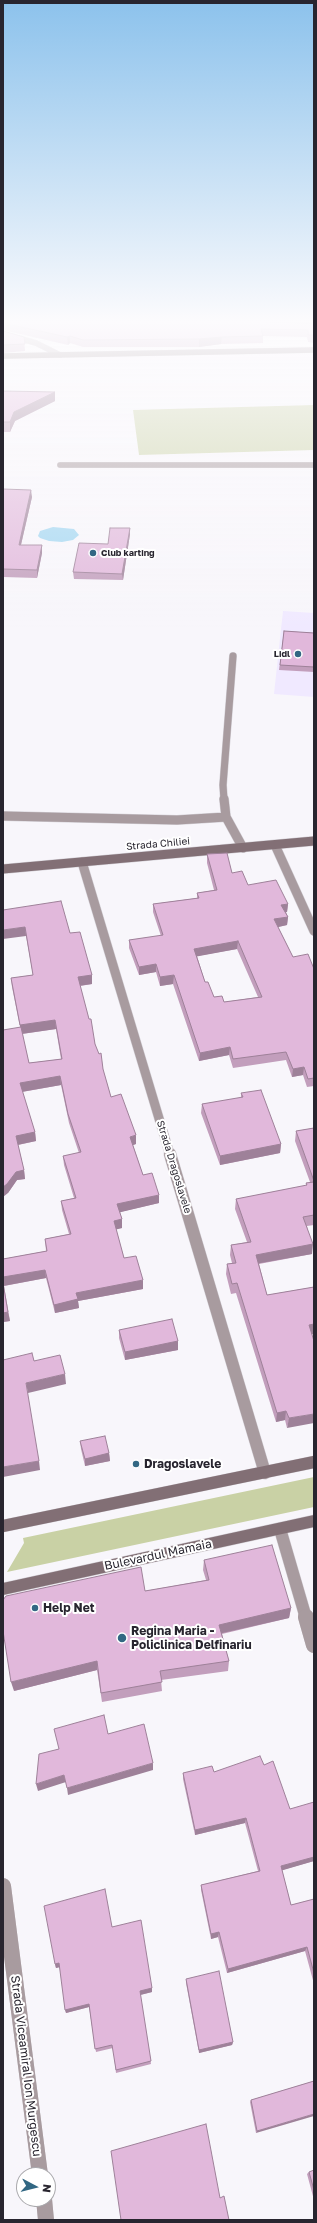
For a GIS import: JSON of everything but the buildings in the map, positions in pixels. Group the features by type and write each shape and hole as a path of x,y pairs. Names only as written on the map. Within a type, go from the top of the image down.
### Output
{"street":[{"path":"60,465 314,465"},
{"path":"233,656 223,785 226,817 244,848"},
{"path":"3,816 178,820 226,817"},
{"name":"Strada Chiliei","path":"3,869 314,841"},
{"path":"275,845 314,931"},
{"name":"Strada Dragoslavele","path":"82,862 265,1473"},
{"path":"3,1526 314,1462"},
{"name":"Bulevardul Mamaia","path":"3,1589 314,1522"},
{"path":"280,1529 314,1645"},
{"name":"Strada Viceamiral Ion Murgescu","path":"3,1886 39,2167"},
{"path":"45,2207 46,2220"}],"shaded area":[{"path":"283,611 314,613 314,697 274,694"}],"green space":[{"path":"135,424 314,424 314,450 139,455"},
{"path":"314,1477 314,1507 7,1572 24,1543 23,1538"}],"water":[{"path":"53,527 74,529 79,535 73,540 62,542 49,541 38,536 40,531"}],"place":[{"name":"Club karting","path":"93,553"},
{"name":"Lidl","path":"298,654"},
{"name":"Dragoslavele","path":"136,1464"},
{"name":"Help Net","path":"35,1608"},
{"name":"Regina Maria - Policlinica Delfinariu","path":"122,1638"}]}
